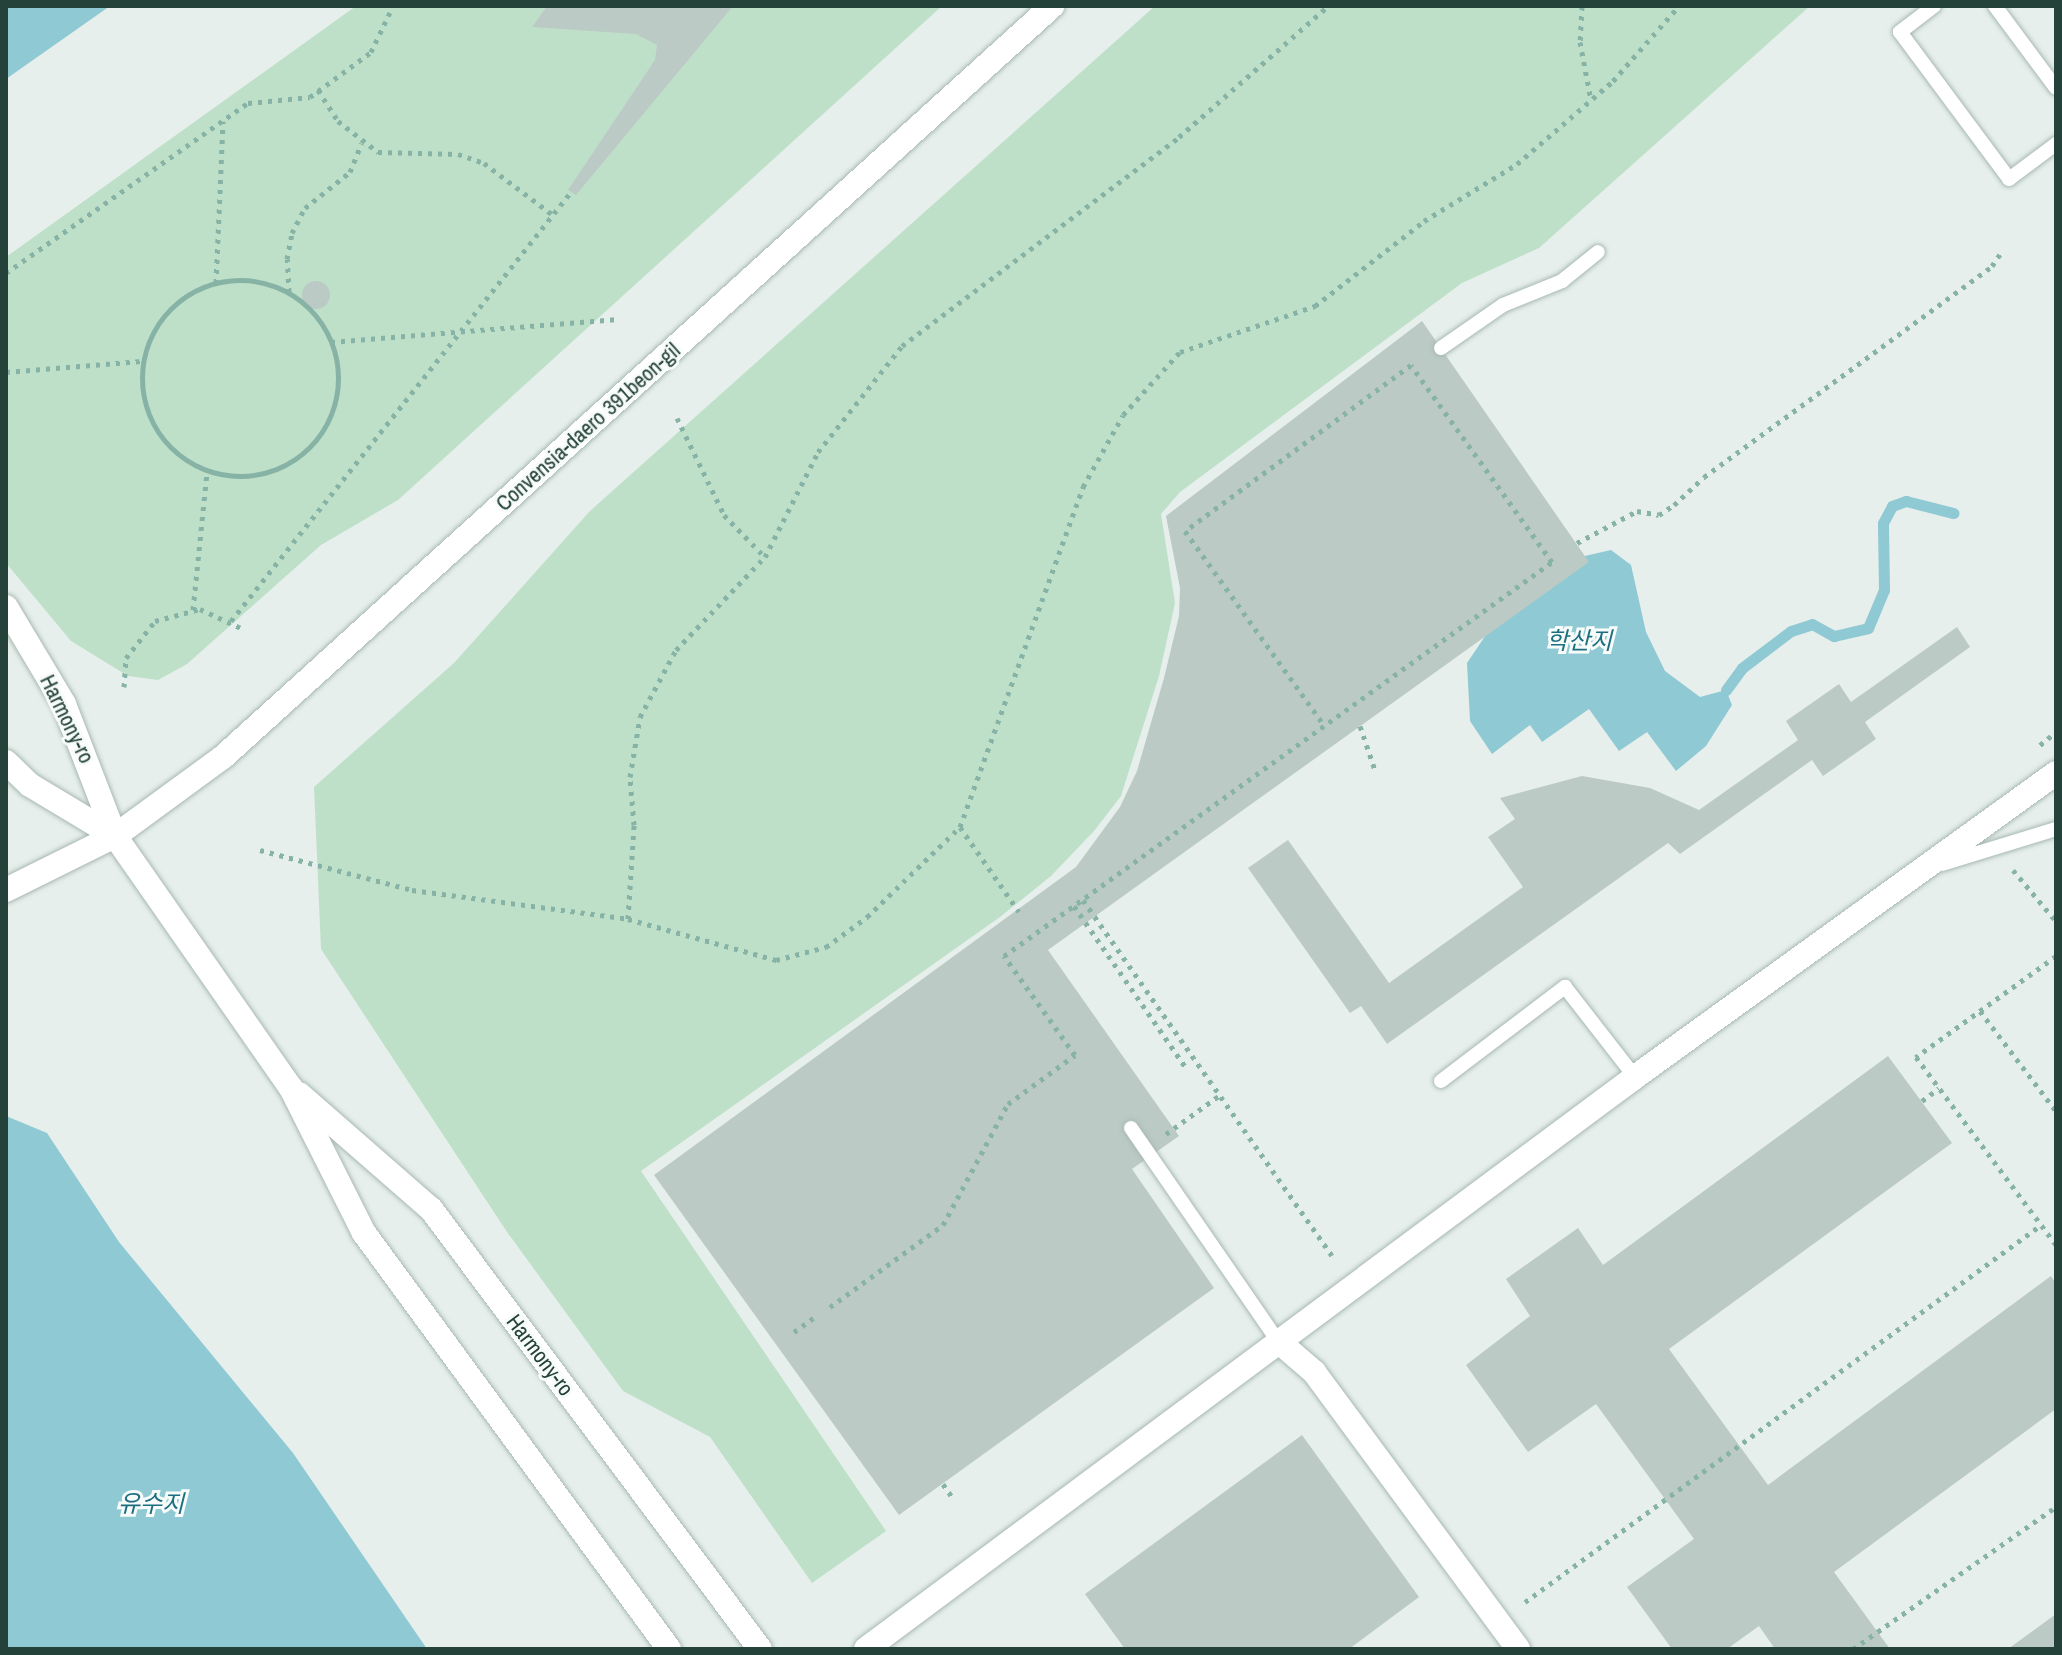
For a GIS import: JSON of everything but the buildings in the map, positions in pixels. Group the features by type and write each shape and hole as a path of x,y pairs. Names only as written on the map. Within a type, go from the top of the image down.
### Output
{"street":[{"name":"Convensia-daero 391beon-gil","path":"6,890 115,836 223,757 1052,6"},
{"name":"Harmony-ro","path":"6,607 64,704 115,836 291,1088 364,1233 669,1649"},
{"name":"Harmony-ro","path":"6,762 30,785 115,836"},
{"path":"866,1649 1635,1077 2056,773"},
{"name":"Harmony-ro","path":"291,1088 431,1209 760,1649"},
{"path":"1278,1341 1314,1372 1518,1649"}],"lane":[{"path":"1934,6 1900,32 2009,179 2056,144"},
{"path":"1995,6 2056,88"},
{"path":"1441,348 1503,305 1562,281 1598,252"},
{"path":"1924,869 2056,829"},
{"path":"1441,1081 1565,987 1635,1077"},
{"path":"1131,1128 1278,1341"}],"path":[{"path":"6,273 248,103 310,97 371,52 393,6"},
{"path":"628,919 634,825 630,777 640,717 676,650 765,557 818,452 902,346 1179,137 1328,6"},
{"path":"1582,6 1580,42 1591,100"},
{"path":"260,850 412,890 628,919 776,960 801,956 826,947 867,917 960,827 1083,487 1123,415 1180,352 1315,306 1424,221 1517,164 1591,100 1679,6"},
{"path":"318,90 338,121 362,143 378,152 458,154 484,163 553,215"},
{"path":"216,283 223,121"},
{"path":"289,292 287,259 292,233 305,208 350,172 362,143"},
{"path":"231,621 571,192"},
{"path":"1577,543 1637,511 1659,515 1674,505 1704,477 1992,266 2002,251"},
{"path":"266,282 289,292 319,318 331,342 339,379 333,411 317,440 293,462 263,475 230,477 207,471 171,450 152,424 142,393 142,361 153,329 174,304 216,283 266,282"},
{"path":"331,342 615,319"},
{"path":"6,372 142,361"},
{"path":"830,1307 943,1225 1008,1104 1075,1055 1004,956 1552,562 1411,365 1185,531 1324,725"},
{"path":"677,418 724,515 765,557"},
{"path":"193,610 207,471"},
{"path":"124,687 126,658 138,637 155,621 193,610 231,621 243,629"},
{"path":"1360,726 1375,770"},
{"path":"960,827 1019,912"},
{"path":"1995,848 2056,921"},
{"path":"1083,900 1332,1256"},
{"path":"1074,906 1186,1068"},
{"path":"2056,956 1916,1057 2056,1245"},
{"path":"1980,1011 2056,1111"},
{"path":"1922,1101 1939,1088"},
{"path":"1146,1149 1220,1095"},
{"path":"1525,1602 2041,1225"},
{"path":"794,1332 815,1317"},
{"path":"943,1484 952,1497"},
{"path":"1853,1649 2056,1507"}],"green space":[{"path":"356,6 942,6 398,500 321,545 187,664 158,680 128,676 71,641 6,563 6,257"},
{"path":"1155,6 1810,6 1539,248 1462,283 1180,492 1161,514 1175,603 1159,676 1121,796 1094,831 1051,876 1000,917 641,1171 886,1531 812,1583 710,1437 623,1391 507,1232 321,949 314,787 454,663 590,511"}],"water":[{"path":"6,6 110,6 6,79"},
{"name":"학산지","path":"1611,550 1631,565 1646,632 1665,671 1700,697 1726,690 1732,705 1706,746 1676,771 1647,732 1619,751 1589,709 1542,742 1530,725 1492,754 1470,721 1467,663 1496,620 1576,558"},
{"name":"유수지","path":"6,1116 47,1133 119,1242 293,1453 427,1649 6,1649"}],"waterway":[{"path":"1726,690 1742,668 1791,631 1812,624 1834,636 1868,628 1884,590 1883,523 1892,506 1906,501 1953,513"}]}
